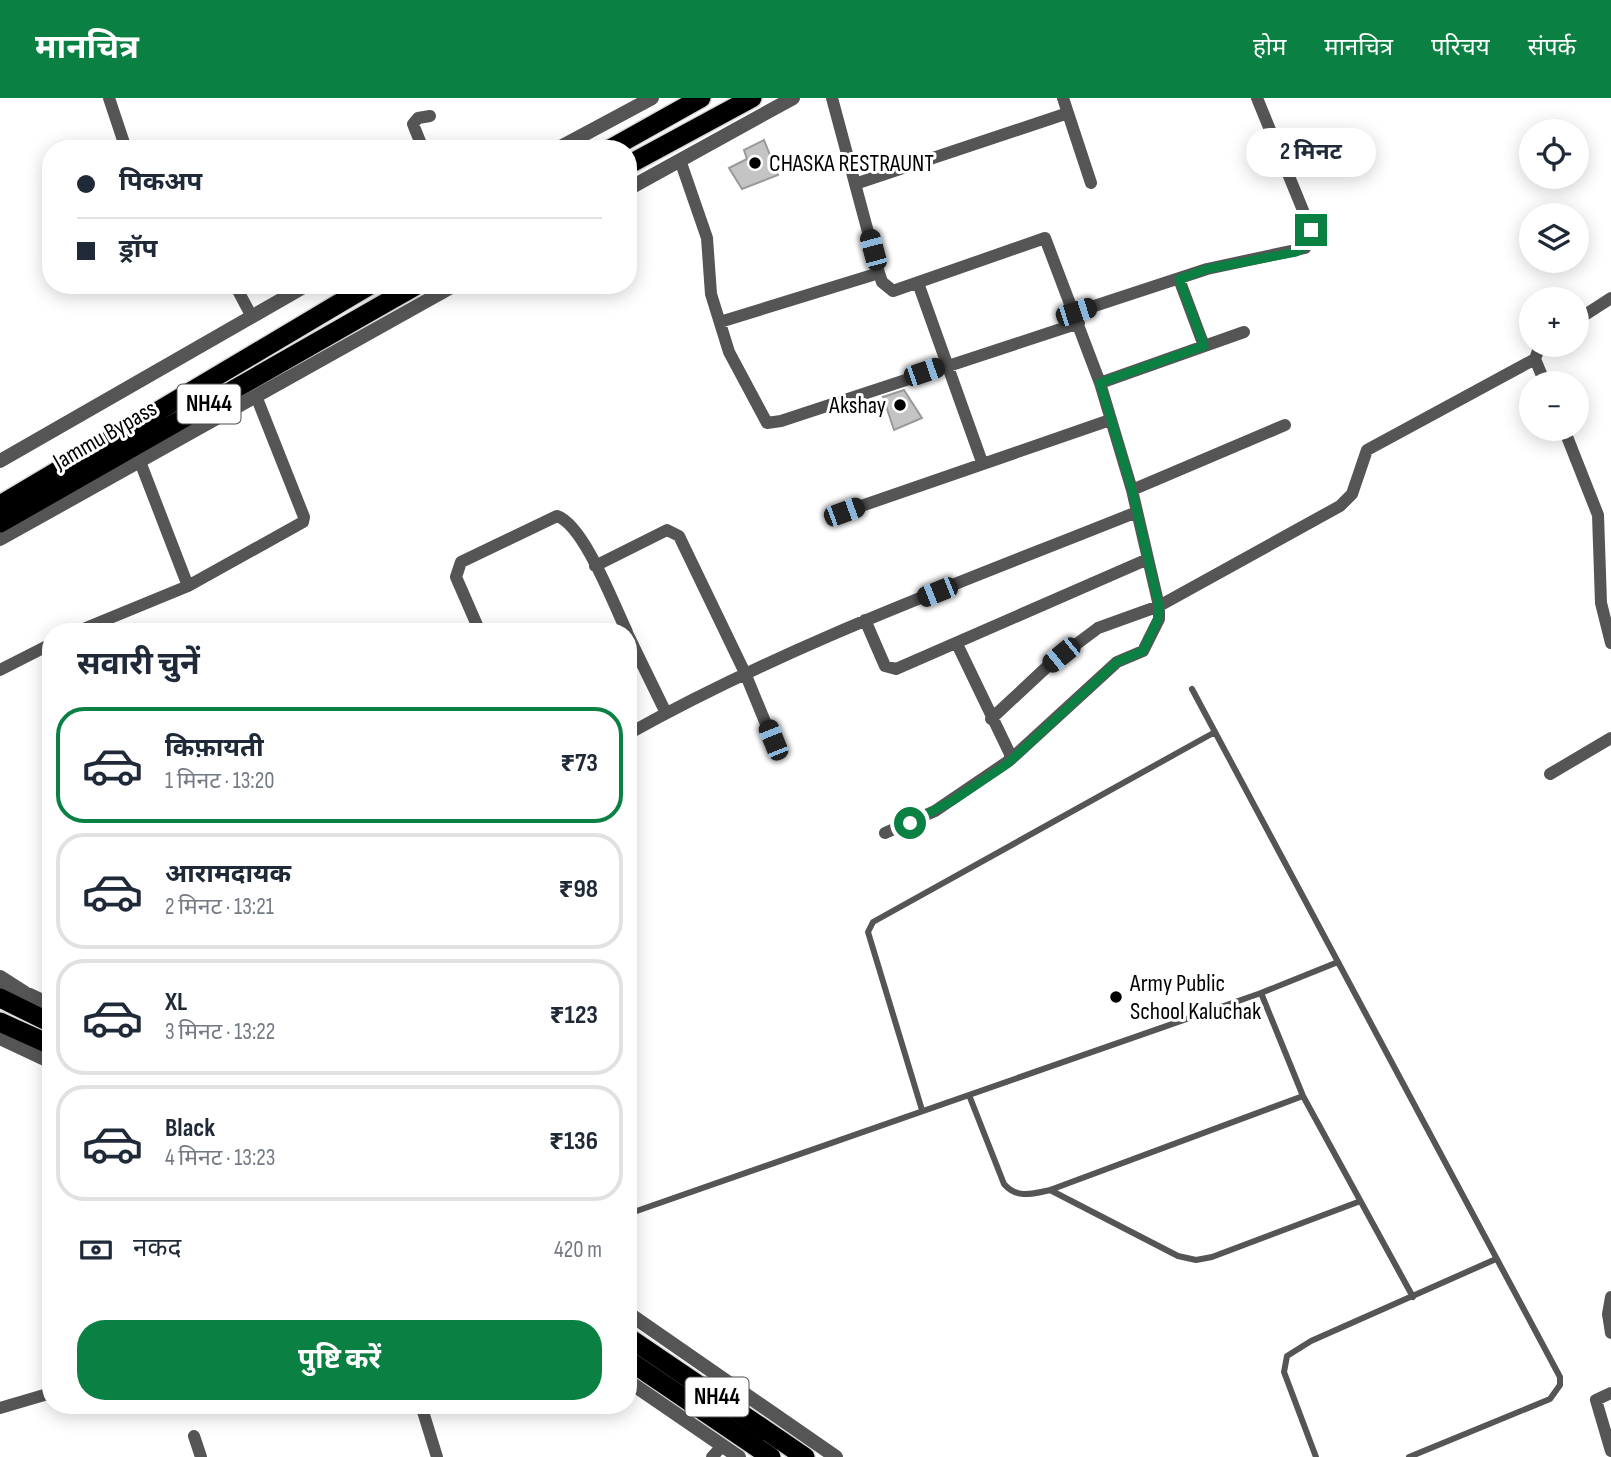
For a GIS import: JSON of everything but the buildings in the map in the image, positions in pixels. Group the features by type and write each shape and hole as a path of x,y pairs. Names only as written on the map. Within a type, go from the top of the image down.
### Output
{"highway":[{"path":"626,140 702,98"},
{"path":"637,160 752,98"},
{"name":"Jammu Bypass","path":"0,505 355,294"},
{"name":"Jammu Bypass","path":"0,523 401,294"},
{"path":"0,998 42,1019"},
{"path":"0,1022 42,1041"},
{"name":"NH44","path":"637,1342 805,1457"},
{"name":"NH44","path":"637,1366 771,1457"}],"street":[{"path":"109,98 123,140"},
{"path":"574,140 652,98"},
{"path":"637,184 793,98"},
{"path":"832,98 882,282 893,291 1045,238 1078,318 1100,383 1132,490 1159,606 1158,619 1143,651 1117,662 1010,760 935,811 885,833"},
{"path":"1063,98 1091,183"},
{"path":"680,160 707,238 711,293 729,352 767,423 781,421 1078,318 1207,269 1305,248 1310,239 1306,215 1257,98"},
{"path":"855,184 1068,113"},
{"path":"419,140 413,124 418,118 430,116"},
{"path":"720,322 879,272"},
{"path":"1179,279 1204,346"},
{"path":"918,283 982,462"},
{"path":"240,294 252,317"},
{"path":"0,461 292,294"},
{"path":"0,539 438,294"},
{"path":"1589,312 1611,298"},
{"path":"1100,383 1244,332"},
{"path":"991,719 1050,664 1098,628 1159,606 1207,583 1340,506 1352,494 1367,450 1535,359 1540,371"},
{"path":"98,623 188,586 303,522 304,517 256,396"},
{"path":"844,512 982,462 1111,420"},
{"path":"1132,490 1285,425"},
{"path":"1569,441 1598,515 1601,603 1611,643"},
{"path":"139,459 188,586"},
{"path":"637,729 745,673 865,620 1137,513"},
{"path":"476,623 456,577 461,562 556,516 571,524 596,566 623,623"},
{"path":"596,566 667,530 674,531 679,536 745,673 773,740"},
{"path":"865,620 890,669 957,644 1148,559"},
{"path":"957,644 1010,754 1010,760"},
{"path":"0,670 42,649"},
{"path":"637,652 666,713"},
{"path":"1550,774 1611,738"},
{"path":"0,977 42,1001"},
{"path":"0,992 30,995"},
{"path":"0,1038 42,1058"},
{"path":"1611,1297 1608,1314 1611,1333"},
{"path":"637,1319 836,1457"},
{"path":"637,1387 739,1457"},
{"path":"1611,1393 1597,1398 1596,1403 1611,1451"},
{"path":"0,1408 42,1396"},
{"path":"424,1414 437,1457"},
{"path":"194,1436 201,1457"},
{"path":"712,1457 722,1446"}],"lane":[{"path":"1192,689 1560,1377 1556,1391 1550,1399 1409,1457"},
{"path":"922,1110 868,932 873,922 1214,732"},
{"path":"637,1211 1261,993 1338,962"},
{"path":"1261,993 1303,1096 1358,1202 1413,1297"},
{"path":"969,1095 1004,1184 1017,1194 1050,1190 1303,1096"},
{"path":"1050,1190 1161,1248 1196,1260 1212,1257 1358,1202"},
{"path":"1316,1457 1284,1372 1287,1356 1311,1341 1496,1259"}],"place":[{"name":"CHASKA RESTRAUNT","path":"755,163"},
{"name":"Akshay","path":"900,405"},
{"name":"Army Public School Kaluchak","path":"1116,997"}],"route":[{"path":"910,823 952,801 1007,764 1117,662 1139,655 1143,651 1152,636 1160,613 1159,606 1132,490 1100,383 1204,346 1179,279 1207,269 1296,252 1305,248 1311,230"}]}
